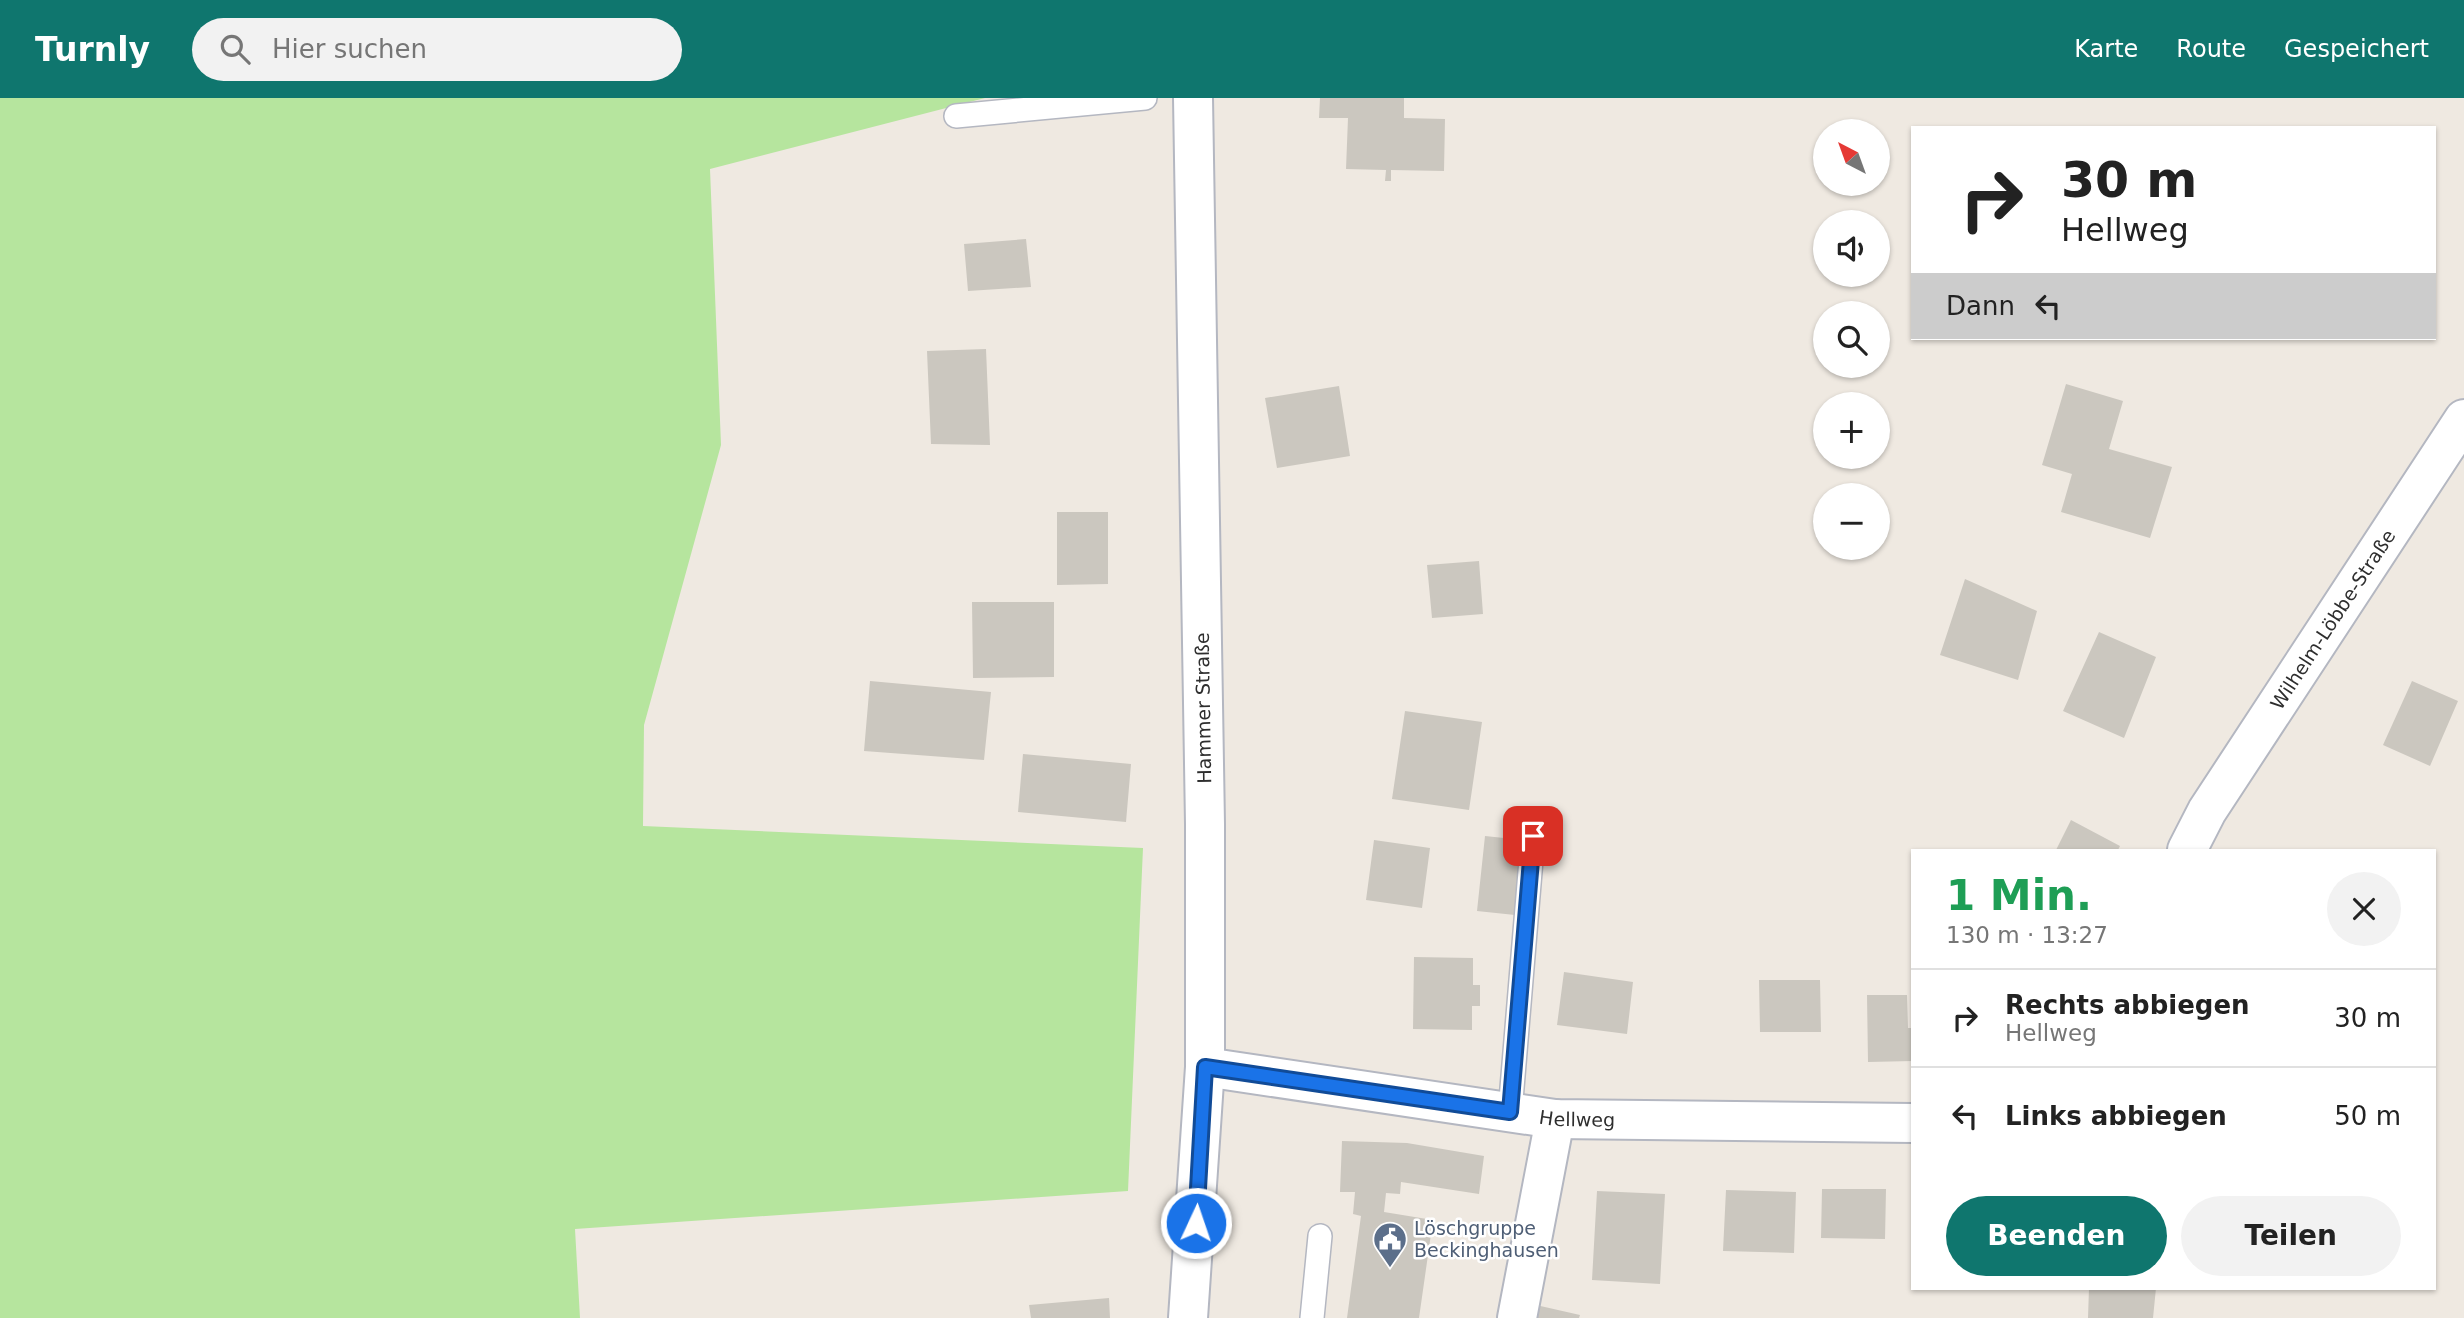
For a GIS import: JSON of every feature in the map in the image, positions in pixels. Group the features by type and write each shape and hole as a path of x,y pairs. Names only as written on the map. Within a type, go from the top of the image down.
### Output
{"street":[{"name":"Hammer Straße","path":"1188,1318 1205,1067 1205,824 1193,98"},
{"name":"Wilhelm-Löbbe-Straße","path":"2194,836 2464,419"},
{"name":"Hellweg","path":"1205,1067 1555,1119 1911,1123"},
{"path":"1517,1318 1555,1119"}],"lane":[{"path":"956,116 1145,98"},
{"path":"1510,1112 1533,836"},
{"path":"1312,1318 1320,1236"}],"green space":[{"path":"0,98 985,98 710,169 721,445 644,725 643,826 1143,848 1128,1191 575,1229 580,1318 0,1318"}],"building":[{"path":"1320,98 1404,98 1404,118 1445,119 1444,171 1391,170 1391,181 1385,181 1386,170 1346,169 1348,118 1319,118"},
{"path":"1026,239 1031,287 968,291 964,244"},
{"path":"986,349 990,445 931,444 927,351"},
{"path":"2066,384 2123,401 2109,449 2172,467 2150,538 2061,512 2072,474 2042,465"},
{"path":"1339,386 1350,456 1277,468 1265,398"},
{"path":"1057,512 1108,512 1108,584 1057,585"},
{"path":"1479,561 1483,614 1432,618 1427,565"},
{"path":"1965,579 2037,611 2018,680 1940,655"},
{"path":"972,602 1054,602 1054,677 973,678"},
{"path":"2099,632 2156,657 2124,738 2063,711"},
{"path":"870,681 991,692 984,760 864,751"},
{"path":"2412,681 2458,701 2430,766 2383,745"},
{"path":"1405,711 1482,722 1469,810 1392,799"},
{"path":"1023,754 1131,764 1126,822 1018,812"},
{"path":"2071,820 2120,846 2118,849 2056,849"},
{"path":"1485,836 1523,840 1515,915 1477,911"},
{"path":"1374,840 1430,848 1422,908 1366,900"},
{"path":"1414,957 1473,958 1473,985 1480,985 1480,1006 1472,1006 1472,1030 1413,1029"},
{"path":"1564,972 1633,982 1627,1034 1557,1025"},
{"path":"1759,980 1820,980 1821,1032 1760,1032"},
{"path":"1867,995 1907,995 1911,1061 1868,1062"},
{"path":"1342,1141 1407,1143 1484,1156 1479,1194 1401,1182 1400,1194 1386,1193 1384,1212 1433,1220 1419,1318 1347,1318 1361,1216 1353,1214 1355,1192 1340,1192"},
{"path":"1822,1189 1886,1189 1885,1239 1821,1238"},
{"path":"1726,1190 1796,1192 1794,1253 1723,1251"},
{"path":"1597,1191 1665,1194 1660,1284 1592,1280"},
{"path":"2089,1290 2156,1290 2153,1318 2088,1318"},
{"path":"1109,1298 1110,1318 1031,1318 1029,1305"},
{"path":"1536,1305 1580,1315 1579,1318 1533,1318"}],"place":[{"name":"Löschgruppe Beckinghausen","path":"1390,1269"}],"route":[{"path":"1196,1223 1205,1067 1510,1112 1533,836"}]}
